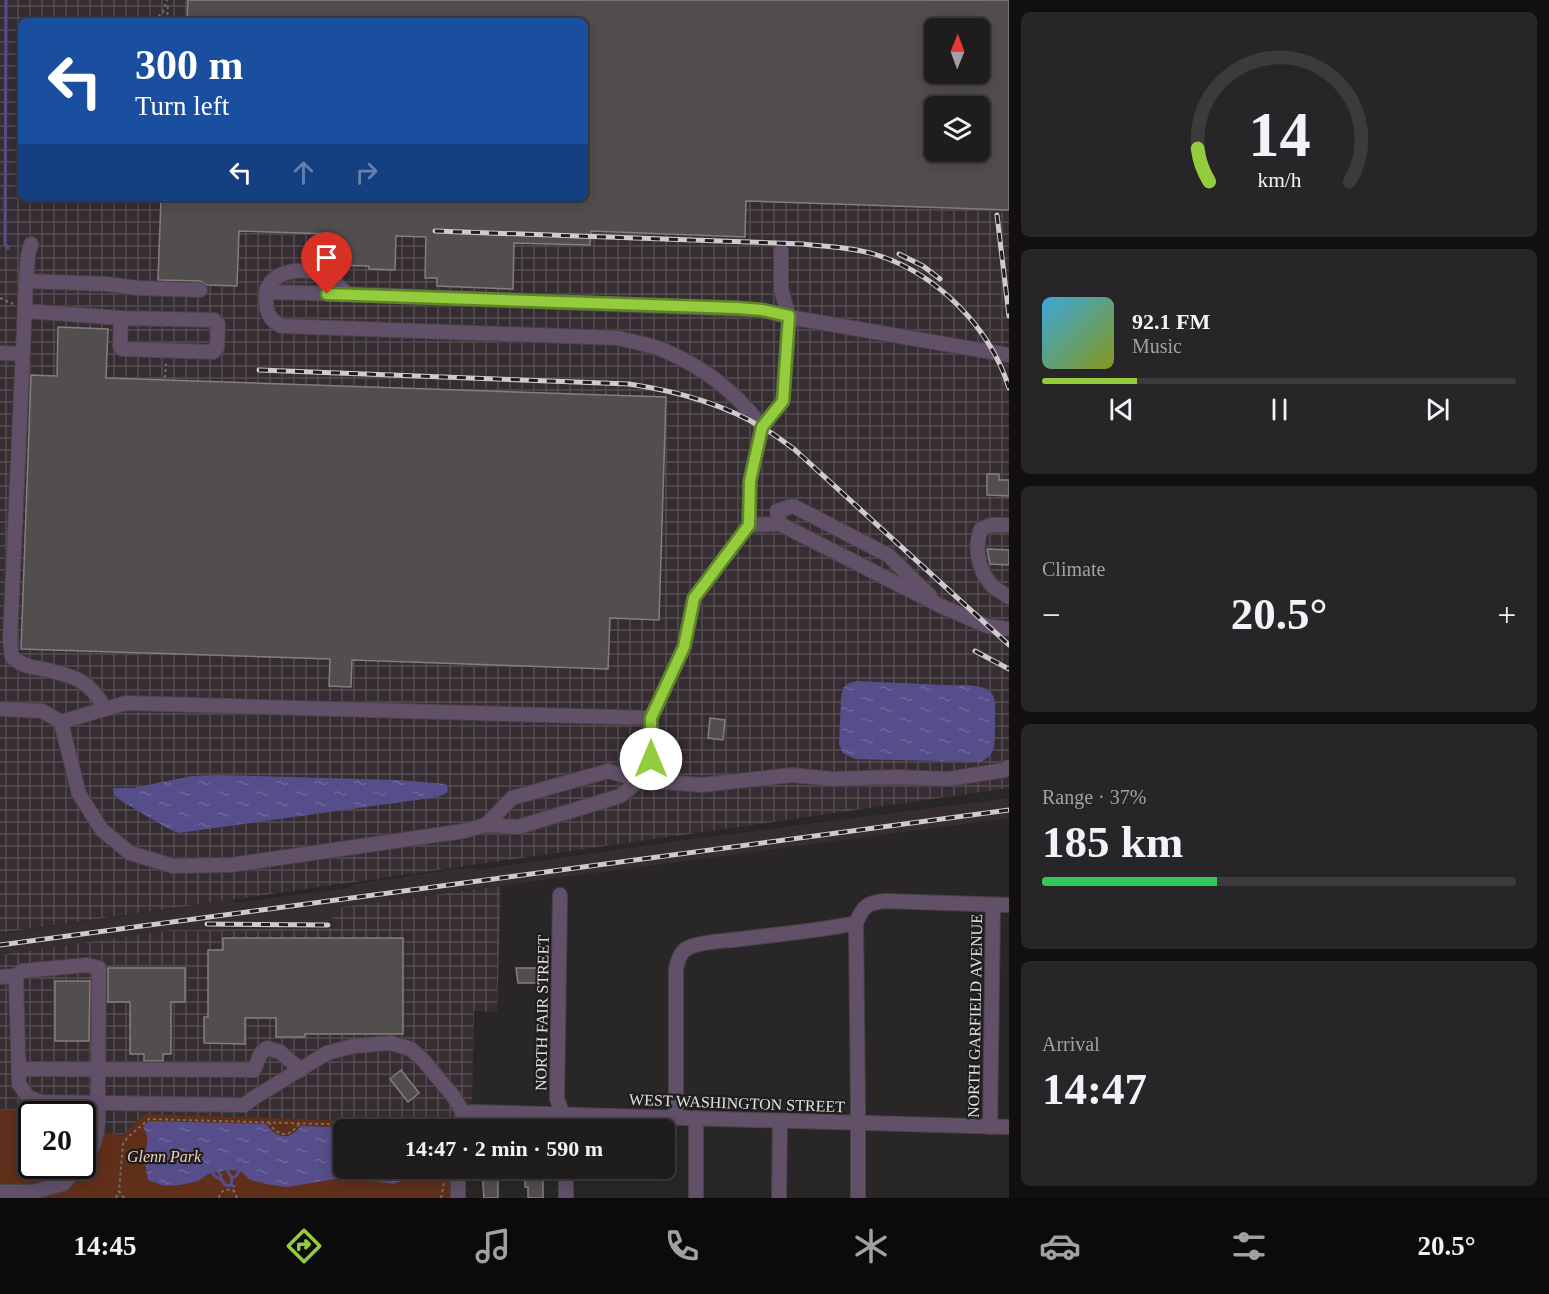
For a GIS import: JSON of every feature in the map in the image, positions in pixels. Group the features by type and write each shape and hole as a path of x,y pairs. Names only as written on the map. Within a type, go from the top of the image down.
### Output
{"street":[{"path":"31,244 20,308 23,354 10,641 12,657 22,665 61,673 84,682 97,694 105,709"},
{"path":"0,709 42,711 61,722 79,794 102,830 130,853 172,866 231,865 464,831 486,825 518,827 620,796 640,780 651,759 651,718 684,647 694,598 749,525 750,481 762,427 783,401 789,316 781,288 782,251"},
{"path":"347,294 335,282 320,274 297,270 278,276 269,285 266,292 267,312 272,320 281,326 618,338 661,349 697,366 747,406 762,427"},
{"path":"26,281 200,290"},
{"path":"266,292 762,310 1009,355"},
{"path":"20,308 121,318 214,320 218,324 217,348 213,352 122,349 120,346 121,318"},
{"path":"0,353 23,354"},
{"path":"780,524 777,511 793,506 888,555 940,606"},
{"path":"749,525 780,524 940,606 987,626 1009,629"},
{"path":"1009,525 991,525 981,529 977,538 980,566 990,584 1009,597"},
{"path":"61,722 126,703 651,718"},
{"path":"486,825 512,798 608,771 640,780 702,785 792,775 832,779 896,777 948,779 1005,770 1009,767"},
{"name":"NORTH FAIR STREET","path":"560,895 557,1099 564,1119"},
{"path":"858,1198 856,923 861,911 874,902 885,901 1009,905"},
{"name":"NORTH GARFIELD AVENUE","path":"990,1127 993,905"},
{"path":"676,1117 676,969 682,952 689,947 701,945 856,923"},
{"path":"0,977 16,976 22,971 87,964 99,968 99,1123 96,1137"},
{"path":"16,976 19,1084 28,1097 41,1102 244,1105 327,1053 354,1046 391,1043 411,1049 423,1060 454,1097 464,1115 461,1119"},
{"path":"255,1096 254,1070 261,1053 267,1048 280,1052 301,1070"},
{"path":"19,1069 254,1070"},
{"name":"WEST WASHINGTON STREET","path":"464,1115 471,1112 562,1114 1009,1127"},
{"path":"696,1118 696,1198"},
{"path":"779,1198 780,1121"},
{"path":"0,1192 33,1192 63,1184 68,1179"},
{"path":"454,1179 458,1198"},
{"path":"566,1179 566,1198"}],"path":[{"path":"157,18 163,12 167,0"},
{"path":"167,0 167,18"},
{"path":"0,298 20,308"},
{"path":"165,378 166,364"},
{"path":"116,1198 119,1191 123,1144 149,1119 333,1124"},
{"path":"269,1122 277,1133 282,1134 291,1132 300,1122"},
{"path":"441,1198 449,1179"},
{"path":"219,1198 226,1190 234,1191 237,1198"},
{"path":"119,1191 124,1198"}],"shaded area":[{"path":"0,0 1009,0 1009,788 0,933"},
{"path":"1009,798 1009,818 332,908 334,928 170,930 0,955 0,934 233,900 234,903 350,888 355,884 471,867 477,870 700,838"},
{"path":"501,886 497,1012 474,1011 472,1104 458,1111 454,1119 333,1120 145,1114 121,1136 96,1130 96,1101 18,1101 18,1110 0,1110 0,955 170,930 333,928 332,908"}],"green space":[{"name":"Glenn Park","path":"0,1110 18,1110 18,1179 96,1179 96,1130 121,1136 145,1114 333,1120 333,1179 451,1179 451,1198 0,1198"}],"water":[{"path":"857,681 968,685 987,689 995,700 992,753 979,762 855,759 843,753 839,744 841,698 843,688"},
{"path":"192,776 399,780 446,784 448,789 447,793 438,797 179,833 114,795 113,788 133,788"},
{"path":"149,1121 266,1124 274,1133 283,1136 292,1134 301,1126 333,1127 333,1179 335,1179 288,1187 250,1180 241,1171 227,1170 208,1174 198,1181 165,1186 148,1180 145,1160 147,1137 143,1127"},
{"path":"360,1179 403,1179 393,1184"}],"building":[{"path":"188,0 1009,0 1009,210 746,201 745,237 591,231 590,245 514,243 513,289 437,286 437,278 425,278 426,237 396,236 395,270 369,269 369,266 330,265 332,234 239,231 237,286 207,285 200,281 158,280 161,201 588,201 588,18 187,18"},
{"path":"58,327 108,329 106,378 666,397 659,620 610,618 608,669 352,660 351,687 329,686 330,659 21,649 31,375 57,376"},
{"path":"987,474 999,474 999,480 1009,480 1009,496 987,495"},
{"path":"987,549 1009,550 1009,565 990,564"},
{"path":"710,718 725,720 723,740 708,738"},
{"path":"223,938 403,938 403,1034 305,1034 305,1037 276,1037 276,1018 245,1018 245,1044 204,1043 204,1017 208,1017 208,950 223,950"},
{"path":"108,968 185,968 185,1002 171,1002 171,1054 163,1054 163,1061 144,1061 144,1054 130,1054 130,1002 108,1002"},
{"path":"516,968 543,968 542,983 518,983"},
{"path":"55,981 90,981 89,1041 55,1041"},
{"path":"401,1070 419,1093 408,1102 390,1079"},
{"path":"483,1179 498,1179 498,1198 484,1198"},
{"path":"525,1179 543,1179 543,1198 528,1198 528,1187 525,1187"}],"waterway":[{"path":"6,0 5,244 8,248"},
{"path":"227,1170 232,1178"},
{"path":"231,1185 232,1178 239,1171"},
{"path":"219,1172 225,1185 234,1186"},
{"path":"213,1174 222,1180"}],"railway":[{"path":"997,215 1009,316"},
{"path":"435,231 803,244 868,252 920,275 958,306 989,344 1009,388"},
{"path":"899,254 923,266 940,279"},
{"path":"259,370 629,384 681,394 715,405 747,419 794,449 1009,645"},
{"path":"975,651 1009,669"},
{"path":"0,945 1009,810"},
{"path":"207,924 328,925"}],"route":[{"path":"327,294 737,308 762,310 789,316 783,401 762,427 750,481 749,525 694,598 684,647 651,718 651,759"}]}
